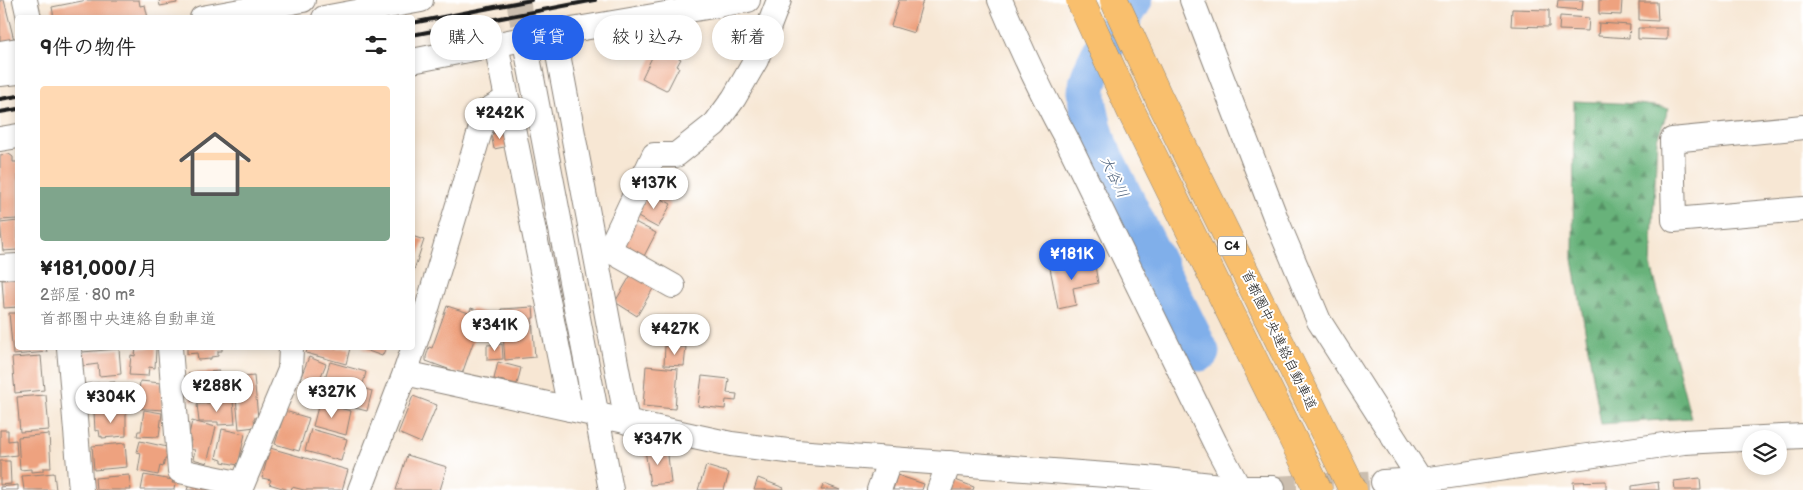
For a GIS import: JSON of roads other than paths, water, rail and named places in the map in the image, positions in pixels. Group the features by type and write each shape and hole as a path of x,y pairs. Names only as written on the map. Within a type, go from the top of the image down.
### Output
{"highway":[{"name":"C4","path":"1080,0 1130,109 1318,490"},
{"name":"首都圏中央連絡自動車道","path":"1114,0 1160,98 1353,490"}],"street":[{"path":"25,0 28,15"},
{"path":"219,15 303,0"},
{"path":"340,15 421,0"},
{"path":"584,28 748,0"},
{"path":"603,253 654,155 676,155 715,124 734,98 756,60 779,0"},
{"path":"1000,0 1019,46 1046,102 1066,138 1215,443 1240,489"},
{"path":"1192,0 1276,220 1319,321 1424,485"},
{"path":"0,53 15,50"},
{"path":"415,60 430,57"},
{"path":"499,60 570,409"},
{"path":"529,60 612,490"},
{"path":"560,60 603,253 627,422"},
{"path":"0,74 15,72"},
{"path":"415,326 420,302 486,111 493,106 508,101"},
{"path":"1803,127 1672,140 1674,220 1803,210"},
{"path":"0,139 15,136"},
{"path":"603,253 673,286"},
{"path":"0,267 15,266"},
{"path":"69,350 80,490"},
{"path":"170,350 180,471 241,487 290,370 291,350"},
{"path":"360,490 405,373 410,350"},
{"path":"405,373 731,444 796,452 1147,478 1240,489 1273,488"},
{"path":"1383,482 1424,485 1684,442 1803,436"},
{"path":"879,490 890,459"},
{"path":"939,490 948,463"}],"waterway":[{"name":"大谷川","path":"1133,0 1092,71 1087,92 1089,112 1098,145 1200,352"}],"tunnel":[{"path":"518,0 521,15"},
{"path":"1273,488 1383,482"}],"railway":[{"path":"415,22 531,0"},
{"path":"415,34 595,0"},
{"path":"0,99 15,96"},
{"path":"0,112 15,110"}]}
